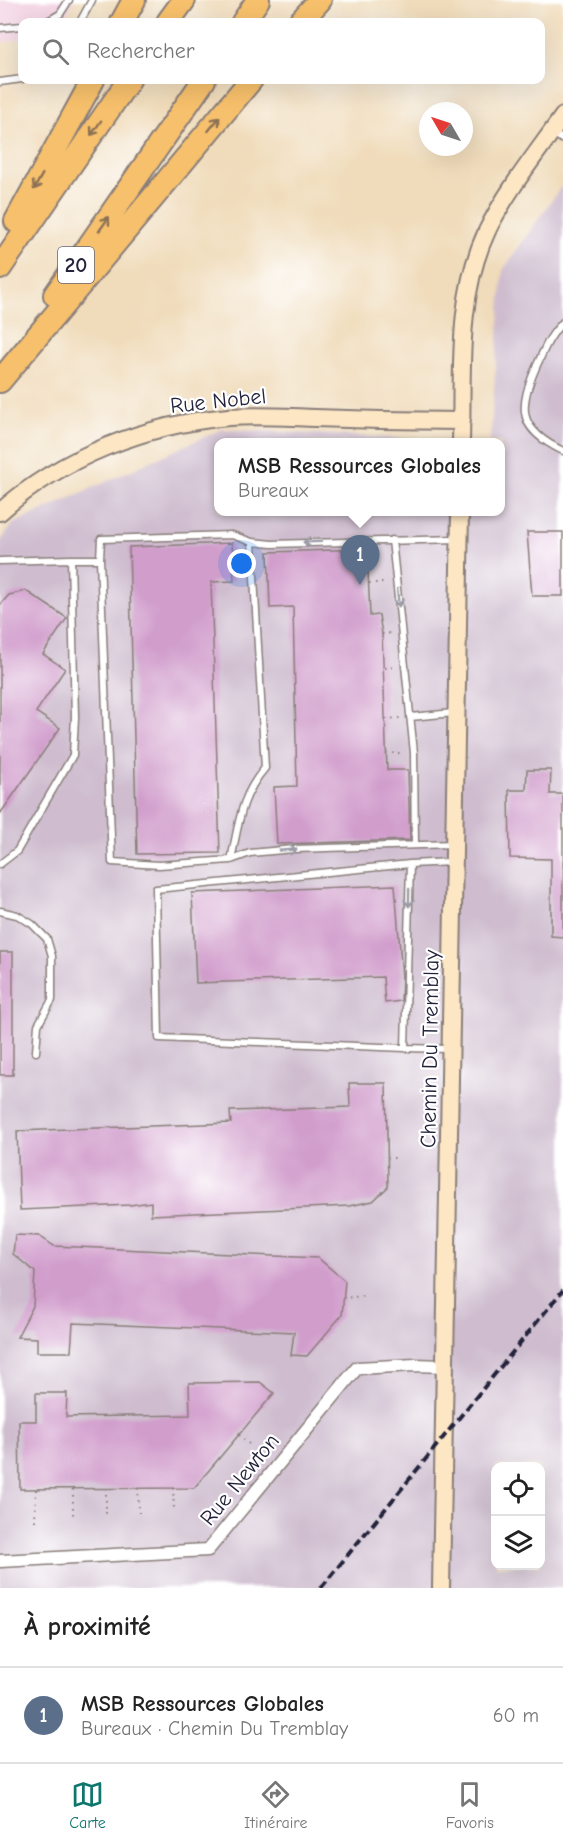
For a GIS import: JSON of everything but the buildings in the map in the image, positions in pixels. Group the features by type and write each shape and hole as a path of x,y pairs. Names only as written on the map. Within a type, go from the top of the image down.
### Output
{"highway":[{"path":"124,18 134,0"},
{"path":"171,18 184,0"},
{"path":"246,18 258,0"},
{"path":"304,18 320,0"},
{"path":"0,250 91,84"},
{"path":"0,268 126,84"},
{"name":"20","path":"0,376 201,84"},
{"path":"0,381 248,84"}],"street":[{"path":"461,438 464,316 473,268 486,233 497,212 557,136 563,116"},
{"name":"Rue Nobel","path":"0,512 47,477 93,453 136,436 191,422 254,416 462,422"},
{"name":"Chemin Du Tremblay","path":"441,1588 456,844 460,516"},
{"name":"Rue Newton","path":"0,1561 208,1550 357,1368 444,1366"}],"lane":[{"path":"53,18 60,14 69,0"},
{"path":"82,18 92,0"},
{"path":"0,28 18,26"},
{"path":"0,82 18,80"},
{"path":"563,322 551,334 526,390 523,407 530,428 551,445 563,451"},
{"path":"456,844 294,849 250,853 231,860 159,865 112,862 100,559 101,539 232,535 252,542 272,544 460,539"},
{"path":"392,540 414,753 415,845"},
{"path":"231,860 243,803 252,784 265,768 252,542"},
{"path":"0,864 17,851 73,755 75,717 71,559"},
{"path":"0,561 100,559"},
{"path":"410,717 457,713"},
{"path":"452,1049 159,1038 156,889 410,864 455,862"},
{"path":"405,1048 410,864"},
{"path":"0,911 17,915 32,924 47,939 52,956 52,1000 38,1025 36,1052"}],"path":[{"path":"369,583 378,583"},
{"path":"386,719 393,718"},
{"path":"386,753 397,753"},
{"path":"387,1158 397,1158"},
{"path":"343,1298 363,1296"},
{"path":"239,1435 249,1444"},
{"path":"106,1488 106,1515"},
{"path":"138,1488 139,1513"},
{"path":"173,1488 174,1510"},
{"path":"35,1521 36,1489"},
{"path":"73,1489 73,1518"}],"shaded area":[{"path":"0,0 74,0 64,18 18,18 18,40 0,43"},
{"path":"563,184 563,1588 0,1588 0,542 13,524 222,429 390,438 214,438 214,516 505,516 505,438 490,438 503,270"}],"railway":[{"path":"321,1588 563,1290"}],"place":[{"name":"MSB Ressources Globales","path":"360,585"}]}
